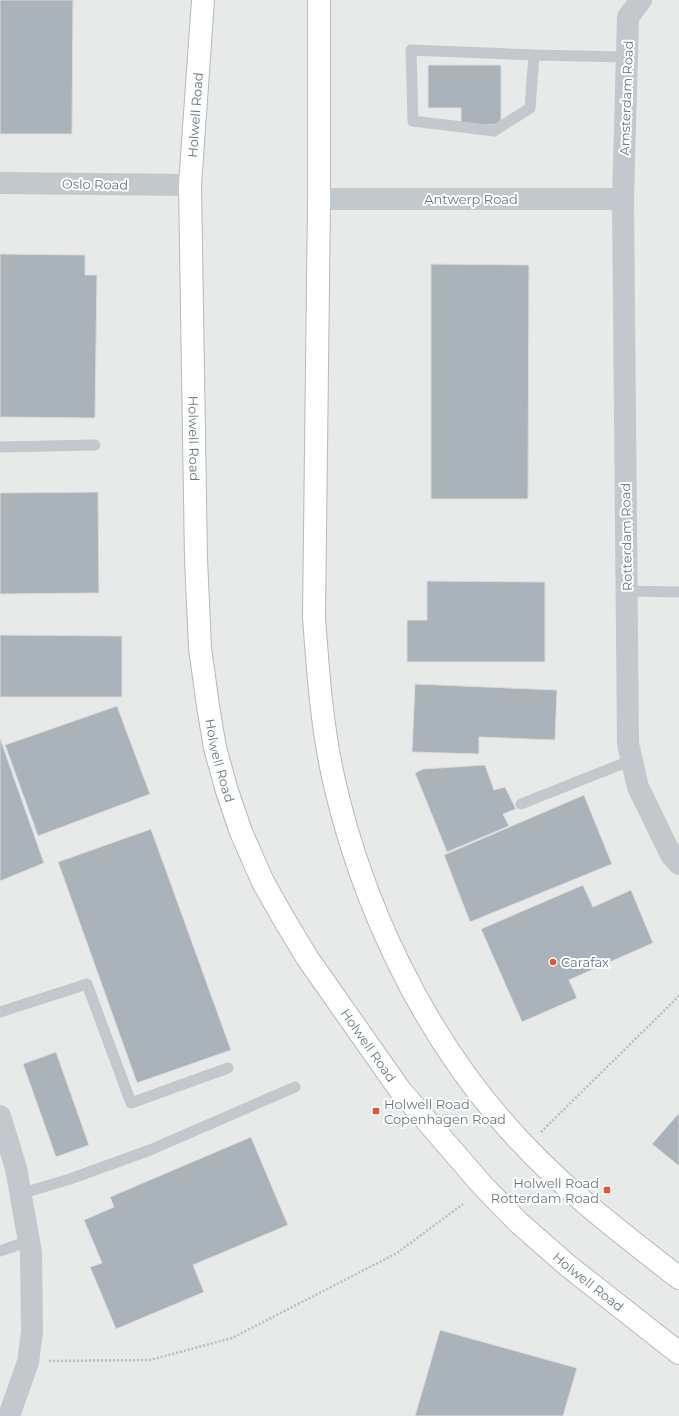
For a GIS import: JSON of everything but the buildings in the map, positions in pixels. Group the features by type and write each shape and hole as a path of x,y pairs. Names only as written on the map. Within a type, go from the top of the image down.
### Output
{"highway":[{"name":"Holwell Road","path":"203,0 190,185 196,559 200,648 215,748 227,791 241,832 263,882 308,960 400,1090 483,1186 518,1222 567,1265 679,1353"},
{"path":"319,0 319,199 314,617 318,678 326,737 335,784 349,837 366,888 387,937 439,1035 474,1087 502,1121 556,1177 606,1221 679,1278"}],"street":[{"name":"Amsterdam Road","path":"623,199 628,17 641,0"},
{"name":"Oslo Road","path":"0,183 190,185"},
{"name":"Antwerp Road","path":"319,199 623,199"},
{"name":"Rotterdam Road","path":"623,199 628,744 638,787 671,855 679,864"},
{"path":"0,1116 16,1168 31,1252 32,1332 28,1362 9,1416"}],"lane":[{"path":"534,56 530,108 494,131 412,121 411,50 534,56 626,57"},
{"path":"0,447 95,445"},
{"path":"627,590 679,592"},
{"path":"521,804 632,760"},
{"path":"0,1012 87,984 131,1103 228,1068"},
{"path":"20,1194 70,1179 150,1150 296,1087"},
{"path":"0,1251 28,1240"}],"path":[{"path":"540,1133 679,996"},
{"path":"28,1362 150,1360 232,1338 397,1253 463,1204"}],"shaded area":[{"path":"0,0 679,0 679,1416 0,1416"}],"place":[{"name":"Carafax","path":"553,962"},
{"name":"Holwell Road Copenhagen Road","path":"376,1111"},
{"name":"Holwell Road Rotterdam Road","path":"607,1190"}]}
